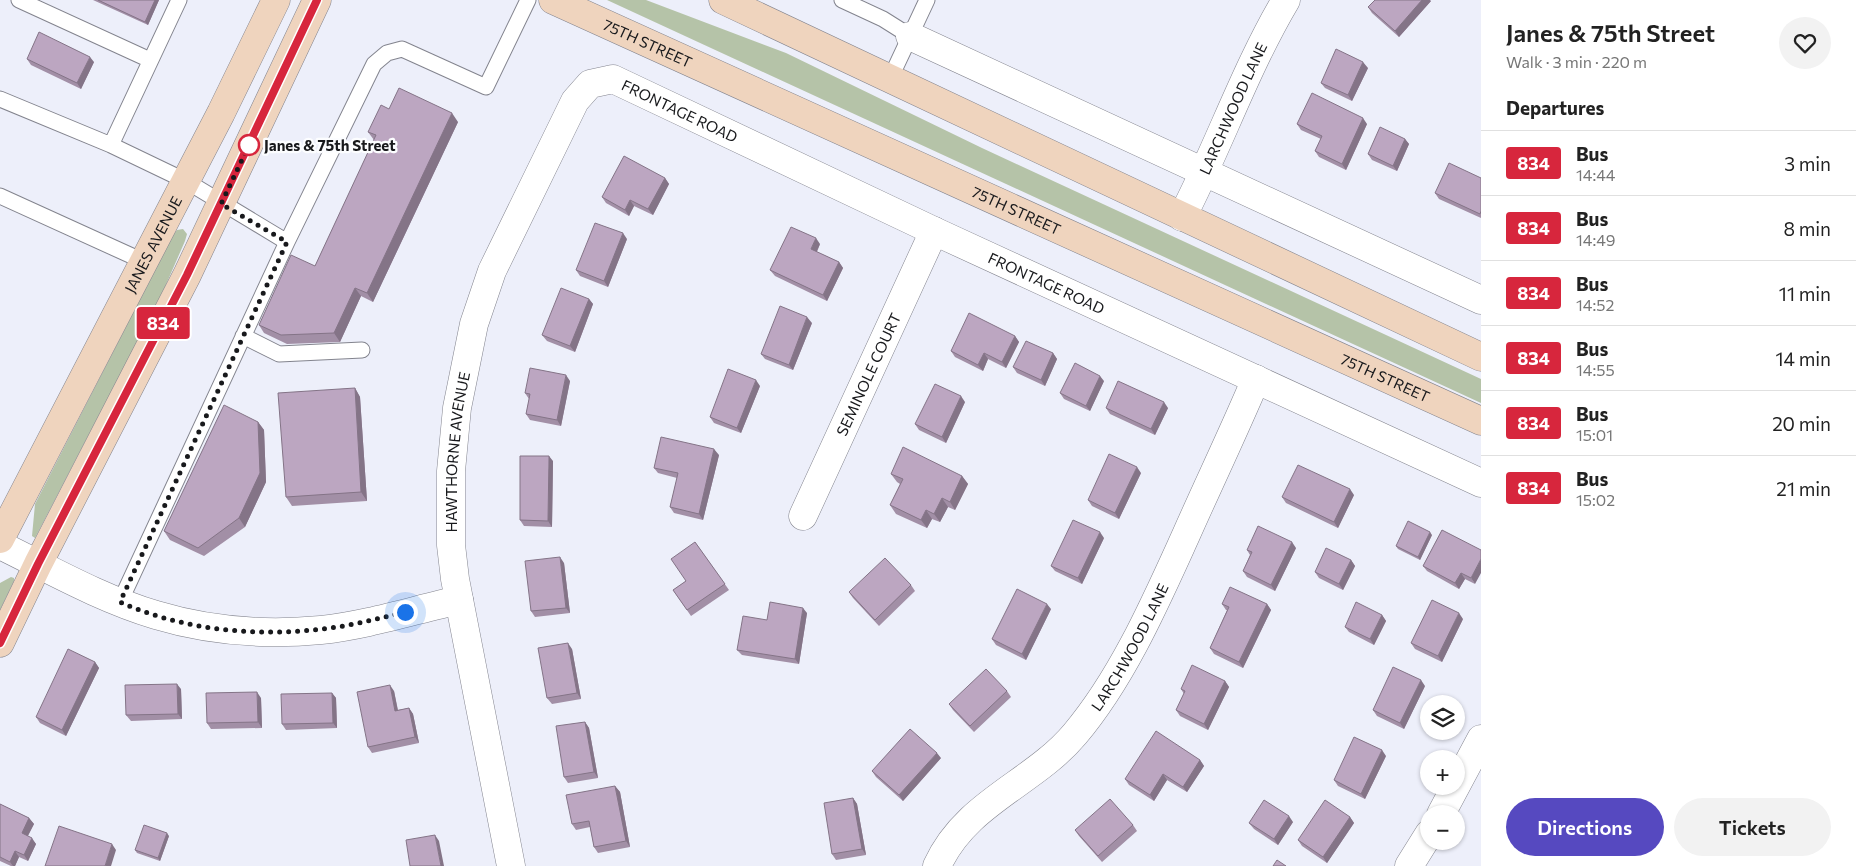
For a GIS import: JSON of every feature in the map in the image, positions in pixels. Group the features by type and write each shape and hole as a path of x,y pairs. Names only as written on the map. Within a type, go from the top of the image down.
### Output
{"main road":[{"path":"0,643 38,564 187,275 317,0"},
{"name":"75TH STREET","path":"553,0 1481,421"},
{"path":"723,0 1481,357"},
{"name":"JANES AVENUE","path":"0,539 186,181 271,2"}],"street":[{"name":"LARCHWOOD LANE","path":"1182,217 1204,174 1263,39 1286,0"},
{"path":"910,36 1204,174 1481,300"},
{"name":"FRONTAGE ROAD","path":"613,78 934,231 1481,483"},
{"name":"HAWTHORNE AVENUE","path":"511,866 459,600 451,545 451,470 457,408 474,324 492,271 575,101 590,84 613,78"},
{"name":"SEMINOLE COURT","path":"803,516 934,231"},
{"name":"LARCHWOOD LANE","path":"937,866 967,822 987,803 1056,754 1075,734 1094,707 1156,602 1256,379"},
{"path":"0,545 120,602 156,616 259,632 321,630 459,600"},
{"path":"1446,805 1481,740"},
{"path":"1409,866 1420,848"}],"lane":[{"path":"19,0 150,60"},
{"path":"111,145 179,0"},
{"path":"120,602 287,242 374,64 387,53 402,48 486,87 528,0"},
{"path":"842,0 882,19 910,36"},
{"path":"890,79 927,0"},
{"path":"0,99 111,145 186,181 221,204 287,242"},
{"path":"0,196 143,262"},
{"path":"243,336 279,354 362,350"}],"green space":[{"path":"607,0 646,0 786,53 982,148 1481,379 1481,403"},
{"path":"183,229 187,234 185,241 161,296 35,538 32,536 35,504 173,235 177,230"},
{"path":"11,577 14,578 14,581 0,610 0,583"}],"building":[{"path":"98,0 155,0 145,22"},
{"path":"1375,0 1422,0 1395,31 1368,7"},
{"path":"39,32 90,57 77,83 27,59"},
{"path":"1336,49 1363,62 1348,95 1321,83"},
{"path":"399,88 452,113 367,293 355,288 334,333 281,335 259,325 291,255 315,266 376,135 368,132 381,105 389,109"},
{"path":"1312,93 1363,118 1342,164 1315,151 1322,136 1297,124"},
{"path":"1380,127 1405,139 1393,166 1368,154"},
{"path":"624,156 665,178 648,209 630,200 625,210 602,197"},
{"path":"1449,163 1481,178 1480,214 1435,193"},
{"path":"595,223 623,233 604,281 576,270"},
{"path":"791,227 816,238 811,249 839,262 823,295 770,270"},
{"path":"561,288 589,299 570,346 542,335"},
{"path":"780,306 807,317 789,365 761,354"},
{"path":"969,313 1015,336 1002,362 984,353 978,365 951,351"},
{"path":"1026,341 1053,353 1041,380 1013,367"},
{"path":"1075,363 1100,376 1086,406 1060,393"},
{"path":"530,368 566,375 557,420 526,414 530,394 525,393"},
{"path":"728,369 756,380 737,428 710,417"},
{"path":"1118,381 1164,402 1151,429 1106,408"},
{"path":"935,384 961,396 942,437 915,424"},
{"path":"355,388 361,492 286,497 278,393"},
{"path":"224,405 258,422 260,473 239,518 198,548 164,531"},
{"path":"661,437 714,449 699,514 670,507 678,473 654,468"},
{"path":"903,447 962,476 950,502 942,498 934,514 926,510 921,520 890,505 903,479 891,474"},
{"path":"1109,454 1137,467 1115,513 1088,500"},
{"path":"520,456 549,456 548,521 520,520"},
{"path":"1298,465 1350,489 1334,522 1282,497"},
{"path":"1073,520 1100,532 1078,578 1051,566"},
{"path":"1408,521 1430,532 1418,557 1396,546"},
{"path":"1258,526 1292,542 1271,585 1243,571 1252,552 1247,550"},
{"path":"1442,530 1481,550 1481,559 1471,578 1461,573 1455,583 1423,566"},
{"path":"695,542 725,584 687,610 673,590 686,581 671,559"},
{"path":"1326,548 1351,560 1339,584 1315,572"},
{"path":"560,557 566,608 531,611 525,561"},
{"path":"885,558 911,585 875,620 849,592"},
{"path":"1230,587 1267,604 1239,662 1210,648 1229,607 1222,604"},
{"path":"1017,589 1047,604 1022,654 992,639"},
{"path":"1432,600 1459,613 1438,656 1411,643"},
{"path":"770,602 803,608 795,659 737,650 743,616 767,620"},
{"path":"1356,602 1382,615 1370,639 1345,627"},
{"path":"568,643 577,693 547,698 538,648"},
{"path":"68,649 95,662 62,730 36,717"},
{"path":"1192,665 1225,681 1204,724 1176,710 1185,691 1181,689"},
{"path":"1393,667 1421,680 1400,723 1373,710"},
{"path":"986,669 1007,691 970,726 949,704"},
{"path":"177,684 178,714 126,715 125,685"},
{"path":"390,685 395,711 409,708 415,737 368,747 357,692"},
{"path":"257,692 258,722 207,723 206,693"},
{"path":"332,693 333,723 282,724 281,694"},
{"path":"585,722 594,772 564,777 556,726"},
{"path":"910,729 937,753 899,795 872,771"},
{"path":"1156,731 1200,760 1183,787 1163,774 1150,795 1125,779"},
{"path":"1354,737 1382,750 1361,794 1334,780"},
{"path":"615,786 626,841 594,847 589,821 572,824 566,795"},
{"path":"853,798 862,849 832,854 824,803"},
{"path":"1110,799 1133,825 1098,856 1075,830"},
{"path":"1264,800 1289,816 1274,839 1249,823"},
{"path":"1325,800 1350,817 1323,857 1298,840"},
{"path":"0,804 29,818 22,833 32,838 24,855 15,851 10,862 0,857"},
{"path":"144,825 167,833 158,858 135,850"},
{"path":"59,826 112,844 105,866 45,866"},
{"path":"435,835 441,866 410,866 406,840"},
{"path":"1277,860 1286,866 1273,866"}],"bus line":[{"name":"834","path":"0,643 38,564 187,275 317,0"}],"place":[{"name":"Janes & 75th Street","path":"249,145"}],"route":[{"path":"249,145 221,204 287,242 120,602 156,616 224,629 259,632 321,630 405,612"}]}
